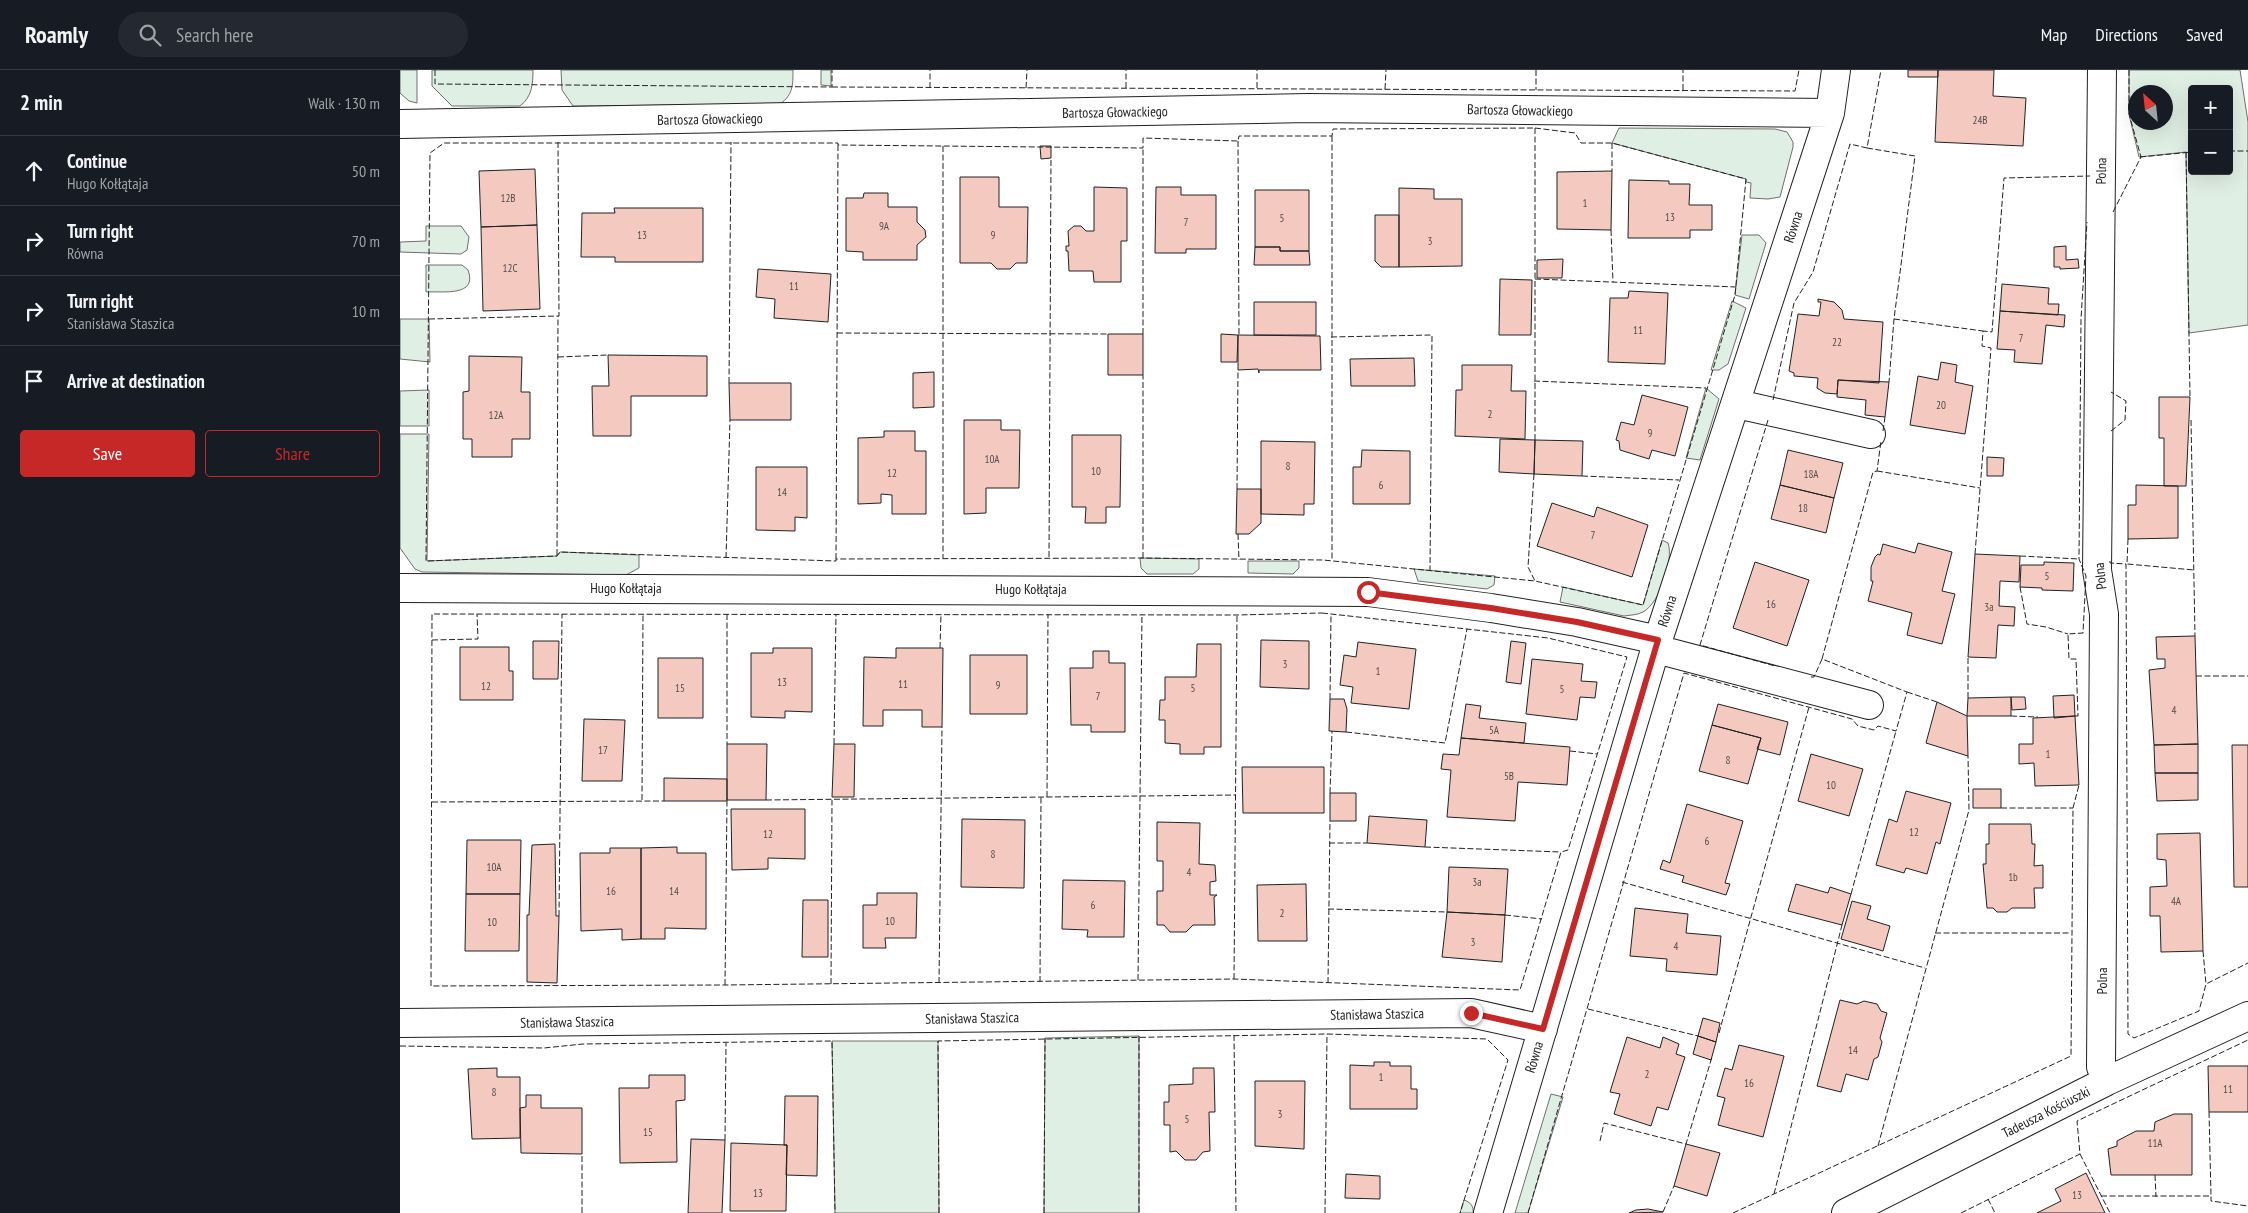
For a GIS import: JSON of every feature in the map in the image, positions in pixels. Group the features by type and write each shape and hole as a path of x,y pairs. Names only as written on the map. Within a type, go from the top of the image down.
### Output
{"street":[{"name":"Równa","path":"1488,1213 1657,645 1737,404 1830,113 1836,70"},
{"name":"Polna","path":"2102,70 2097,570 2104,614 2101,1067 2107,1081"},
{"name":"Bartosza Głowackiego","path":"400,124 1308,108 1830,113"},
{"path":"1737,404 1871,434"},
{"name":"Hugo Kołłątaja","path":"400,588 1368,592 1491,608 1577,622 1869,705"},
{"name":"Stanisława Staszica","path":"400,1023 1471,1013 1543,1029"},
{"name":"Tadeusza Kościuszki","path":"1846,1213 2107,1081 2248,1016"}],"green space":[{"path":"400,70 417,70 417,103 409,101 400,93"},
{"path":"432,70 533,70 532,85 527,99 520,106 452,106 432,86"},
{"path":"561,70 793,70 793,75 790,93 780,104 573,106 562,90"},
{"path":"821,70 831,70 831,86 821,85"},
{"path":"2129,70 2240,70 2248,122 2248,325 2189,333 2186,152 2139,157 2133,130 2173,130 2173,85 2129,85"},
{"path":"1619,128 1775,129 1787,132 1793,142 1793,147 1780,197 1768,199 1750,198 1751,183 1746,182 1746,179 1612,143"},
{"path":"426,226 461,226 469,237 467,250 461,254 400,252 400,242 426,241"},
{"path":"1742,235 1759,235 1766,243 1749,299 1735,295"},
{"path":"426,265 462,265 468,270 470,279 468,285 464,289 457,291 426,292"},
{"path":"1732,301 1746,308 1728,364 1719,370 1711,370"},
{"path":"400,319 429,319 430,362 400,359"},
{"path":"1706,388 1719,399 1700,460 1686,458"},
{"path":"429,390 429,426 400,426 400,391"},
{"path":"400,434 429,434 427,561 557,556 560,552 639,555 639,568 626,575 422,572 415,569 400,548"},
{"path":"1662,540 1668,543 1669,559 1667,569 1655,600 1643,612 1624,616 1560,602 1563,587 1643,605"},
{"path":"1140,558 1199,559 1199,569 1193,574 1147,574 1141,568"},
{"path":"1248,561 1299,561 1299,568 1293,574 1248,573"},
{"path":"1414,569 1495,576 1494,585 1487,589 1418,581"},
{"path":"1139,1036 1139,1213 1044,1213 1045,1038"},
{"path":"832,1041 938,1041 939,1213 835,1213"},
{"path":"1551,1094 1563,1097 1528,1213 1515,1213"},
{"path":"1464,1200 1471,1205 1473,1213 1460,1213"}],"building":[{"path":"1908,70 1938,70 1938,77 1908,77"},
{"path":"1938,70 1994,70 1993,96 2026,98 2023,146 1935,142"},
{"path":"1040,146 1051,146 1051,158 1041,159"},
{"path":"535,169 537,225 481,227 479,171"},
{"path":"1612,171 1611,230 1557,229 1557,172"},
{"path":"960,177 999,177 999,207 1028,207 1027,263 1016,263 1010,269 997,269 991,263 960,263"},
{"path":"1629,180 1669,181 1669,184 1690,184 1689,205 1712,205 1712,230 1690,230 1690,238 1628,238"},
{"path":"1094,187 1127,188 1127,241 1121,241 1121,282 1094,282 1093,271 1069,271 1068,251 1066,251 1066,246 1069,246 1068,231 1074,226 1081,226 1086,231 1094,231"},
{"path":"1156,187 1181,187 1181,195 1216,195 1216,249 1186,249 1186,253 1155,253"},
{"path":"1399,188 1434,189 1434,199 1462,199 1462,266 1399,267"},
{"path":"1255,190 1309,190 1309,251 1280,251 1280,247 1255,247"},
{"path":"864,193 888,193 888,207 917,207 917,222 925,230 926,237 917,245 917,260 863,260 863,252 846,251 846,198 863,198"},
{"path":"614,208 703,208 703,262 615,262 615,257 581,257 582,213 615,213"},
{"path":"1375,215 1399,215 1399,267 1381,267 1375,261"},
{"path":"537,225 540,309 483,311 481,227"},
{"path":"2066,246 2066,260 2078,259 2079,268 2060,269 2060,267 2054,267 2054,247"},
{"path":"1255,247 1280,247 1280,251 1309,251 1310,265 1254,265"},
{"path":"1563,259 1562,278 1537,278 1537,260"},
{"path":"758,269 831,274 828,322 774,318 775,299 756,297"},
{"path":"1500,279 1532,280 1531,335 1499,335"},
{"path":"2002,284 2049,288 2048,304 2059,304 2058,315 2000,311"},
{"path":"1629,291 1668,293 1665,364 1608,362 1610,298 1628,298"},
{"path":"1818,299 1834,302 1842,310 1844,319 1883,322 1879,383 1838,380 1837,394 1825,393 1817,388 1818,378 1794,376 1794,373 1789,371 1798,314 1819,316 1821,302 1818,302"},
{"path":"1254,302 1316,302 1316,335 1254,335"},
{"path":"2000,311 2065,315 2064,327 2046,325 2042,364 2014,362 2015,350 1997,349"},
{"path":"1108,334 1143,334 1143,375 1108,375"},
{"path":"1221,334 1238,335 1237,362 1221,362"},
{"path":"1238,335 1320,336 1321,370 1259,370 1259,373 1258,369 1238,370"},
{"path":"608,355 707,356 707,396 631,396 631,436 593,436 592,386 609,386"},
{"path":"469,356 522,357 521,392 530,392 530,439 512,439 512,457 472,457 472,439 463,439 463,392 469,391"},
{"path":"1414,358 1415,386 1351,386 1350,359"},
{"path":"1941,362 1957,365 1955,382 1973,386 1965,434 1910,425 1918,376 1938,380"},
{"path":"1462,365 1512,365 1511,391 1526,391 1525,439 1455,436 1456,390 1462,390"},
{"path":"934,372 934,407 913,408 913,373"},
{"path":"1838,380 1889,382 1885,417 1865,415 1866,400 1837,397"},
{"path":"729,383 791,383 791,420 730,420"},
{"path":"1642,395 1688,407 1675,456 1652,450 1649,459 1620,450 1619,441 1616,440 1621,422 1634,425"},
{"path":"2159,397 2190,397 2186,486 2164,486 2164,438 2159,438"},
{"path":"964,420 1001,420 1001,430 1020,430 1019,488 986,488 986,513 964,514"},
{"path":"884,431 915,431 915,451 926,451 926,514 892,514 892,495 881,494 881,503 858,504 858,438 884,437"},
{"path":"1072,435 1121,435 1120,507 1106,507 1106,523 1085,523 1086,507 1072,507"},
{"path":"1500,439 1535,440 1534,474 1499,472"},
{"path":"1535,440 1583,441 1582,476 1534,474"},
{"path":"1261,441 1315,442 1314,504 1304,504 1304,515 1261,514"},
{"path":"1362,450 1410,451 1410,504 1353,504 1353,467 1361,467"},
{"path":"1788,450 1843,463 1834,498 1780,485"},
{"path":"1987,457 2004,458 2003,476 1987,476"},
{"path":"756,467 807,467 807,518 795,517 795,531 756,530"},
{"path":"1780,485 1834,498 1826,533 1771,519"},
{"path":"2136,485 2178,486 2178,538 2128,539 2128,505 2136,505"},
{"path":"1237,489 1261,489 1261,523 1249,534 1236,534"},
{"path":"1552,503 1594,517 1597,507 1648,525 1632,577 1537,546"},
{"path":"1918,543 1952,552 1942,591 1955,594 1942,644 1907,635 1912,613 1868,601 1873,581 1871,581 1871,567 1875,557 1878,554 1880,555 1883,544 1915,553"},
{"path":"1975,554 2020,556 2019,582 2000,581 1999,606 2015,607 2014,626 1998,625 1996,658 1968,657"},
{"path":"1755,562 1809,580 1787,646 1733,628"},
{"path":"2044,562 2074,563 2073,591 2020,587 2021,565 2044,565"},
{"path":"2195,636 2198,744 2154,745 2149,670 2165,668 2165,659 2157,659 2156,637"},
{"path":"1261,640 1309,641 1309,689 1260,687"},
{"path":"533,641 559,641 558,679 533,679"},
{"path":"1511,641 1526,643 1521,684 1506,682"},
{"path":"1358,642 1416,649 1409,709 1351,703 1353,687 1340,685 1344,655 1356,657"},
{"path":"1197,644 1221,644 1221,747 1204,747 1204,754 1180,754 1180,744 1165,743 1165,720 1159,720 1160,700 1165,700 1165,677 1196,677"},
{"path":"460,647 509,647 509,671 513,671 513,700 460,700"},
{"path":"773,648 812,648 812,712 785,711 785,718 751,717 751,653 773,653"},
{"path":"896,648 943,648 942,727 922,727 922,710 883,710 883,726 863,726 864,657 896,658"},
{"path":"1093,651 1109,651 1109,663 1125,663 1125,732 1091,732 1091,725 1071,725 1070,668 1093,668"},
{"path":"970,655 1027,655 1027,714 970,714"},
{"path":"658,658 703,658 703,718 658,718"},
{"path":"1532,659 1583,664 1581,681 1597,682 1595,698 1580,697 1577,720 1526,714"},
{"path":"2074,695 2075,716 2054,718 2053,696"},
{"path":"2011,697 2025,697 2026,709 2012,710"},
{"path":"2011,697 2011,716 1967,716 1968,698"},
{"path":"1330,699 1344,699 1347,709 1346,732 1329,731"},
{"path":"1937,702 1967,716 1968,756 1926,743"},
{"path":"1466,704 1481,706 1479,718 1526,723 1524,743 1461,738"},
{"path":"1718,704 1788,722 1780,755 1757,749 1761,738 1712,725"},
{"path":"2075,716 2079,785 2035,786 2034,763 2019,764 2019,744 2033,744 2033,718"},
{"path":"584,719 625,720 622,781 582,781"},
{"path":"1712,725 1761,738 1748,784 1699,771"},
{"path":"1461,738 1570,747 1567,785 1518,782 1515,821 1447,817 1451,770 1441,769 1443,754 1459,755"},
{"path":"727,744 767,744 766,800 727,800"},
{"path":"834,744 855,744 854,797 832,797"},
{"path":"2198,744 2198,773 2155,773 2154,745"},
{"path":"2232,745 2248,745 2248,887 2234,887"},
{"path":"1811,754 1863,769 1849,816 1798,801"},
{"path":"1242,767 1324,767 1324,813 1243,813"},
{"path":"2155,773 2198,773 2198,800 2157,801"},
{"path":"664,778 727,779 727,801 664,801"},
{"path":"1973,789 2001,789 2001,808 1973,808"},
{"path":"1906,791 1951,803 1940,844 1936,842 1927,874 1906,868 1904,873 1876,865 1889,819 1897,822"},
{"path":"1330,793 1356,793 1356,821 1330,821"},
{"path":"1687,804 1743,821 1725,883 1730,884 1726,895 1682,882 1684,876 1660,869 1663,860 1670,863"},
{"path":"731,809 805,809 805,859 768,858 768,869 732,870"},
{"path":"1369,816 1427,820 1425,847 1367,843"},
{"path":"962,819 1025,820 1024,888 961,887"},
{"path":"1157,822 1200,823 1199,864 1215,865 1216,881 1210,882 1210,895 1217,895 1214,897 1215,925 1193,925 1186,932 1170,932 1164,925 1157,925 1157,891 1163,891 1163,861 1157,861"},
{"path":"1989,824 2031,824 2032,844 2035,844 2034,866 2043,865 2043,888 2034,888 2035,908 2012,908 2007,912 1997,912 1993,908 1987,908 1983,864 1986,864 1986,844 1989,844"},
{"path":"2200,833 2203,951 2161,952 2160,916 2150,916 2150,887 2167,886 2166,860 2157,859 2157,834"},
{"path":"467,840 521,840 520,894 466,894"},
{"path":"555,844 556,916 559,916 557,983 527,982 527,915 529,915 532,845"},
{"path":"677,847 677,853 706,853 706,929 665,928 665,939 641,939 641,848"},
{"path":"610,848 641,848 641,939 622,940 622,929 581,931 580,853 610,853"},
{"path":"1449,867 1508,869 1505,915 1447,912"},
{"path":"1063,880 1125,881 1124,937 1087,937 1088,930 1062,929"},
{"path":"1306,884 1307,941 1258,941 1257,885"},
{"path":"1796,884 1828,893 1830,887 1851,894 1842,925 1788,911"},
{"path":"877,893 917,893 916,938 885,938 886,948 863,948 863,905 877,905"},
{"path":"466,894 520,894 519,951 465,951"},
{"path":"803,900 828,900 828,957 802,957"},
{"path":"1852,901 1871,906 1867,919 1890,926 1883,951 1841,939"},
{"path":"1635,908 1688,914 1686,933 1721,936 1717,975 1666,971 1667,959 1630,956"},
{"path":"1447,912 1505,915 1502,962 1442,957"},
{"path":"1840,1000 1857,1004 1864,1001 1877,1004 1881,1011 1887,1013 1880,1038 1882,1042 1878,1057 1874,1059 1868,1080 1846,1074 1841,1092 1817,1086"},
{"path":"1703,1018 1720,1023 1716,1042 1698,1036"},
{"path":"1698,1036 1716,1042 1711,1060 1693,1054"},
{"path":"1627,1037 1660,1048 1663,1037 1679,1044 1676,1054 1685,1057 1668,1110 1657,1107 1651,1126 1614,1114 1620,1094 1610,1092"},
{"path":"1739,1045 1784,1056 1763,1137 1718,1125 1725,1098 1717,1096 1725,1068 1732,1070"},
{"path":"1374,1062 1390,1062 1390,1066 1411,1066 1411,1089 1417,1089 1417,1109 1350,1109 1350,1065 1374,1066"},
{"path":"2208,1066 2248,1066 2248,1112 2209,1112"},
{"path":"497,1068 497,1077 520,1077 520,1138 472,1139 468,1069"},
{"path":"1193,1068 1214,1068 1215,1112 1209,1112 1210,1151 1203,1152 1196,1160 1185,1160 1176,1151 1170,1152 1170,1125 1164,1125 1164,1102 1169,1102 1169,1085 1193,1084"},
{"path":"649,1075 685,1075 685,1100 676,1101 677,1162 620,1163 619,1088 649,1088"},
{"path":"1255,1081 1305,1081 1304,1149 1255,1146"},
{"path":"526,1095 541,1095 541,1108 582,1108 582,1154 521,1153 520,1108 526,1107"},
{"path":"785,1096 818,1096 817,1176 786,1175 787,1145 784,1145"},
{"path":"2174,1114 2192,1114 2192,1175 2111,1175 2108,1149 2117,1146 2117,1141 2136,1131 2154,1131 2155,1122"},
{"path":"691,1139 725,1140 722,1213 688,1213"},
{"path":"731,1143 787,1145 786,1211 730,1211"},
{"path":"1686,1144 1720,1153 1707,1196 1674,1186"},
{"path":"2086,1173 2105,1213 2037,1213 2061,1201 2055,1189"},
{"path":"1346,1174 1380,1176 1380,1199 1345,1198"},
{"path":"1648,1209 1663,1212 1629,1213 1636,1210"}],"fence":[{"path":"435,70 435,84 832,87 832,70"},
{"path":"930,70 930,88"},
{"path":"1026,88 1027,70"},
{"path":"1126,70 1126,88"},
{"path":"1257,70 1257,88"},
{"path":"1385,89 1386,70"},
{"path":"1536,70 1536,90"},
{"path":"1683,70 1683,90"},
{"path":"832,87 1795,91 1799,70"},
{"path":"1773,400 1794,303 1813,272 1850,144 1867,148 1881,70"},
{"path":"2113,212 2141,157 2129,114 2129,70"},
{"path":"1535,128 1575,133 1581,143 1612,143 1746,179 1735,295 1643,605 1535,581 1323,560 1140,558 836,559 836,561 560,552 557,556 426,561 430,153 444,143 838,143 838,145 1143,148 1143,138 1238,141 1239,136 1332,136 1333,129 1535,128"},
{"path":"1535,128 1535,440"},
{"path":"1332,136 1332,561"},
{"path":"1238,141 1239,335"},
{"path":"557,555 558,142"},
{"path":"729,383 731,142"},
{"path":"1612,143 1612,171"},
{"path":"836,559 838,145"},
{"path":"943,146 943,558"},
{"path":"1143,148 1143,334"},
{"path":"1867,148 1915,156 1894,319 1889,382"},
{"path":"2233,151 2248,151"},
{"path":"2186,152 2190,397"},
{"path":"2140,157 2188,152"},
{"path":"1049,557 1051,158"},
{"path":"1975,554 1991,348 1982,346 1983,331 1992,332 2004,178 2090,176"},
{"path":"2075,716 2078,716 2076,659 2069,659 2068,634 2083,633 2086,576 2079,559 2081,319 2087,222"},
{"path":"1611,230 1613,282"},
{"path":"1535,279 1736,287"},
{"path":"429,319 558,316"},
{"path":"1894,319 1983,331"},
{"path":"837,333 1108,334"},
{"path":"1331,337 1432,335 1430,570"},
{"path":"558,357 608,355"},
{"path":"1237,489 1238,370"},
{"path":"1143,375 1143,558"},
{"path":"1534,381 1706,388"},
{"path":"2111,392 2126,401 2125,420 2111,431"},
{"path":"1883,431 1885,417"},
{"path":"726,558 730,420"},
{"path":"1768,420 1700,645 1775,666"},
{"path":"2191,420 2195,636"},
{"path":"1822,659 1873,472 1877,471 1881,441"},
{"path":"1877,471 1980,488"},
{"path":"1534,474 1528,567 1535,581"},
{"path":"1582,476 1679,480"},
{"path":"1238,534 1239,560"},
{"path":"2128,539 2127,564 2194,570"},
{"path":"2020,556 2079,559"},
{"path":"2110,561 2110,563 2126,564 2128,1034 2134,1038 2199,1011 2206,984 2248,963"},
{"path":"2020,587 2027,624 2046,627 2068,634"},
{"path":"1322,613 1548,638 1627,657 1568,850 1561,852 1520,990 1234,979 725,985 431,986 432,614 1237,615 1322,613"},
{"path":"432,640 478,639 477,614"},
{"path":"559,916 562,614"},
{"path":"642,800 643,614"},
{"path":"727,614 727,744"},
{"path":"834,744 836,614"},
{"path":"940,648 941,614"},
{"path":"1047,797 1048,614"},
{"path":"1138,980 1142,614"},
{"path":"1330,699 1331,614"},
{"path":"1234,979 1237,615"},
{"path":"1346,732 1445,743 1467,629"},
{"path":"1968,657 1968,698"},
{"path":"1528,1213 1684,673 1852,719 1858,726 1874,730 1878,726 1896,731 1907,692 1822,659 1814,677 1811,677"},
{"path":"2196,676 2248,676"},
{"path":"1907,692 1937,702"},
{"path":"1719,1033 1809,707"},
{"path":"2011,716 2038,717"},
{"path":"939,983 942,727"},
{"path":"1330,793 1332,731"},
{"path":"1851,894 1896,731"},
{"path":"1570,751 1597,754"},
{"path":"1878,1146 1969,810 1968,756"},
{"path":"1733,1213 2071,1056 2073,808 2079,785"},
{"path":"766,800 1236,795"},
{"path":"1040,982 1041,797"},
{"path":"831,984 832,800"},
{"path":"432,802 664,801"},
{"path":"725,985 727,801"},
{"path":"2001,808 2073,808"},
{"path":"1328,983 1330,821"},
{"path":"1329,843 1367,843"},
{"path":"1425,847 1561,852"},
{"path":"1622,882 1925,968"},
{"path":"1328,909 1447,912"},
{"path":"1505,915 1542,919"},
{"path":"1774,1194 1842,925"},
{"path":"1935,933 2071,933"},
{"path":"2203,951 2206,984"},
{"path":"1588,1009 1698,1036"},
{"path":"939,1213 938,1041 1327,1034 1487,1039 1508,1060 1460,1213"},
{"path":"1325,1213 1327,1034"},
{"path":"1234,1035 1236,1213"},
{"path":"1139,1036 1139,1213"},
{"path":"1044,1213 1045,1038"},
{"path":"1961,1213 2080,1154 2077,1121 2248,1040"},
{"path":"400,1046 544,1048 583,1044 832,1041 835,1213"},
{"path":"725,1140 726,1043"},
{"path":"1600,1141 1604,1123 1686,1144 1712,1057"},
{"path":"2209,1112 2211,1196"},
{"path":"582,1154 582,1213"},
{"path":"2080,1154 2110,1213"},
{"path":"2155,1175 2156,1197"},
{"path":"1663,1212 1674,1186"},
{"path":"2101,1196 2211,1196 2211,1201 2248,1206"},
{"path":"1988,1199 1995,1213"}],"route":[{"path":"1368,592 1491,608 1577,622 1658,640 1543,1029 1471,1013"}]}
